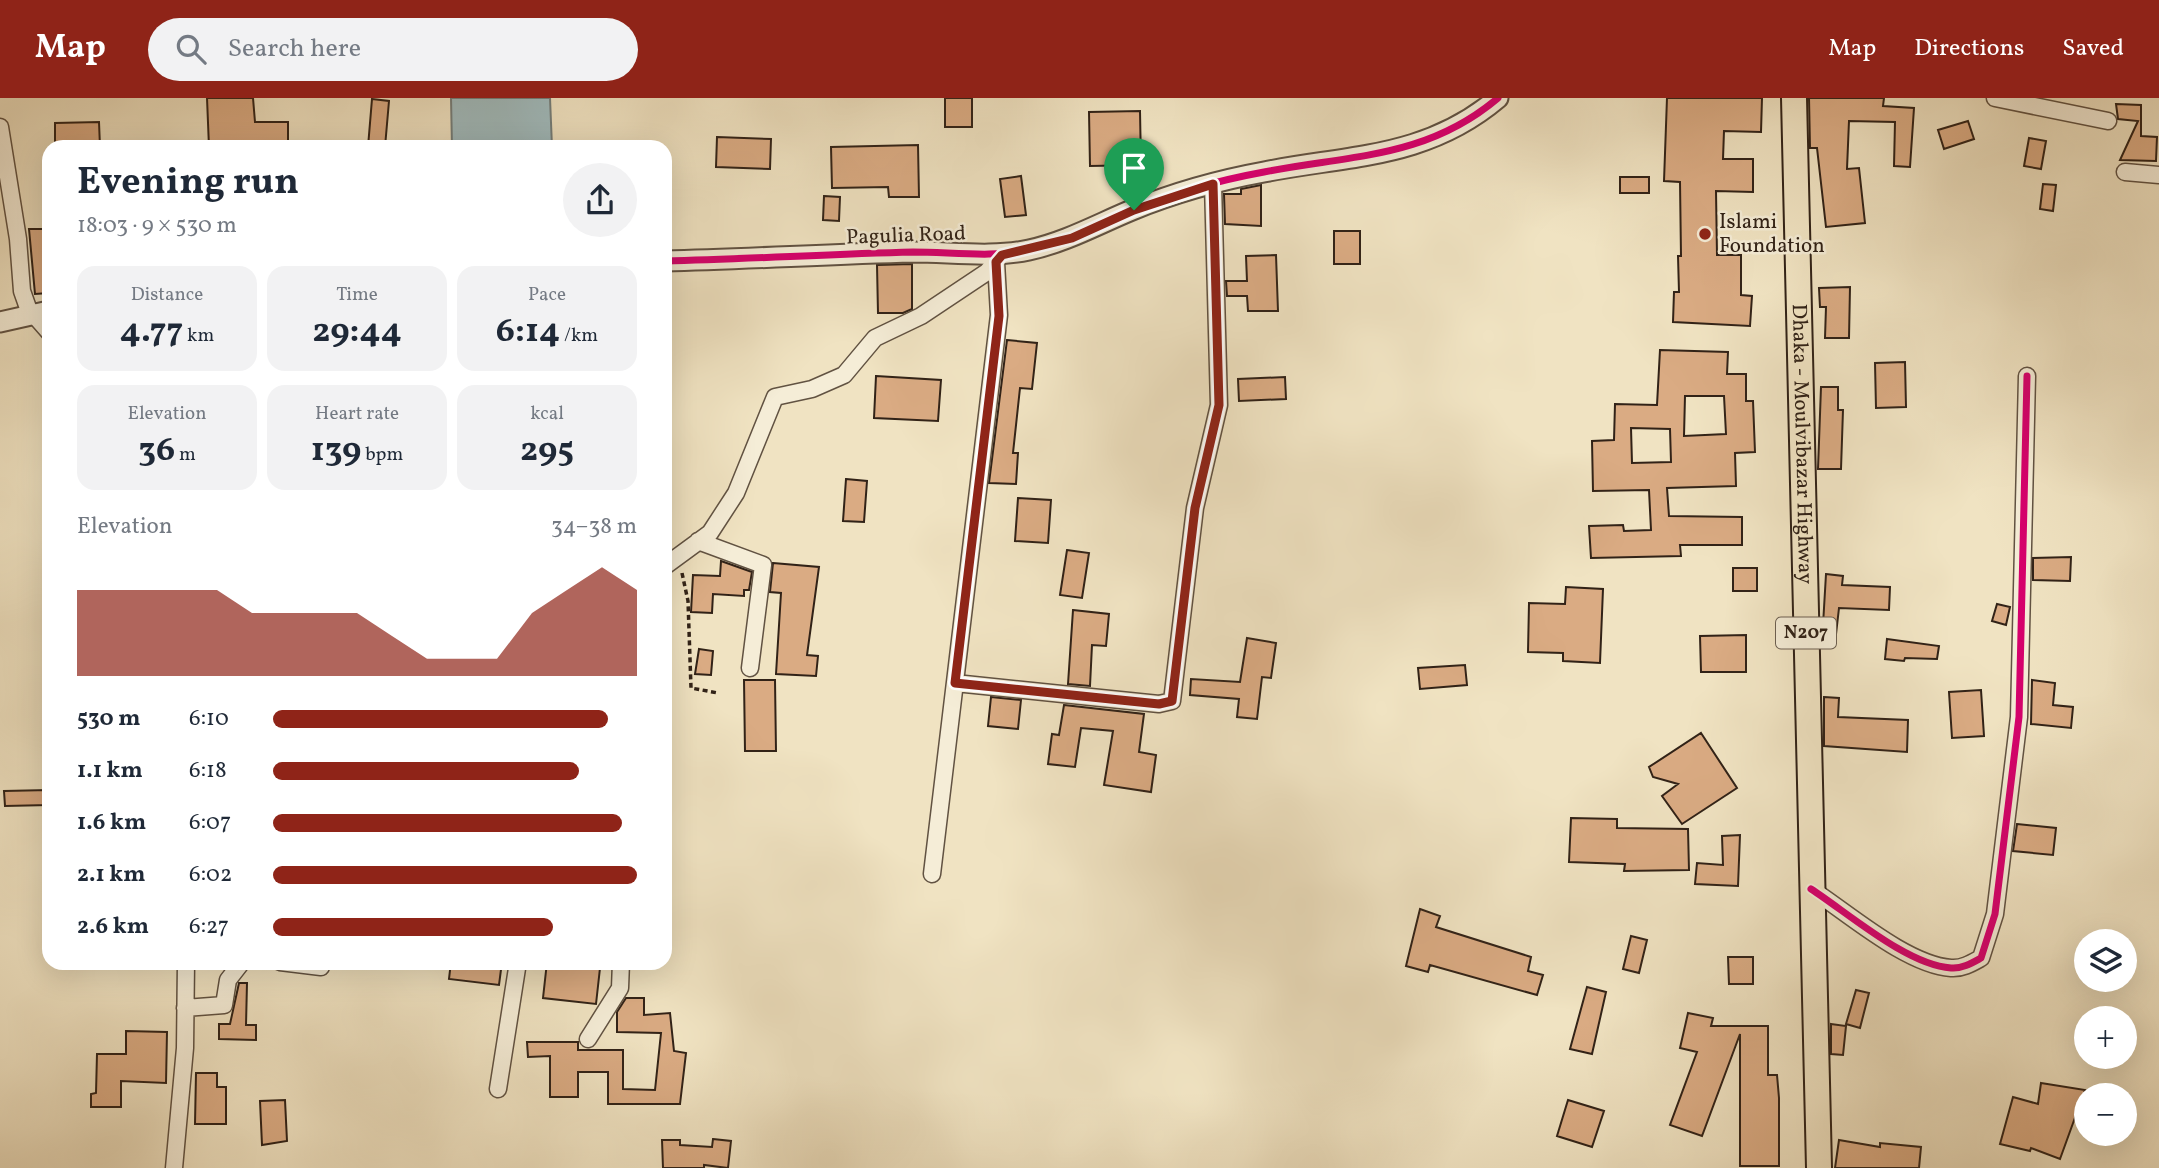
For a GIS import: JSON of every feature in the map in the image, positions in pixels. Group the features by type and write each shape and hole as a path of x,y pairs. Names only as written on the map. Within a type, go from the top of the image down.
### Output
{"highway":[{"name":"Dhaka - Moulvibazar Highway","path":"1794,98 1819,1168"}],"street":[{"name":"Pagulia Road","path":"672,561 709,533 736,493 775,397 812,389 844,375 875,338 921,316 987,272 999,258 1072,238 1134,210 1213,184 1265,172 1375,156 1431,138 1497,98"},
{"path":"1995,98 2108,121"},
{"path":"0,127 18,239 22,291 41,312 0,322"},
{"path":"2125,172 2159,175"},
{"path":"955,683 1159,704 1172,701 1195,508 1219,405 1213,184"},
{"name":"Pagulia Road","path":"672,261 984,252 999,258"},
{"path":"932,874 999,316 999,258"},
{"path":"1811,889 1908,954 1934,965 1953,969 1981,958 1995,914 2019,717 2027,376"},
{"path":"698,541 763,565 750,668"},
{"path":"174,1168 186,970"},
{"path":"185,1009 224,1005 228,980 236,970"},
{"path":"498,1089 517,970"},
{"path":"588,1039 620,988 621,970"}],"path":[{"path":"672,566 684,576 688,601 691,688 718,693"}],"water":[{"path":"451,98 550,98 552,140 452,140"}],"building":[{"path":"207,98 253,98 255,122 288,122 288,140 209,140"},
{"path":"945,98 972,98 972,127 945,127"},
{"path":"1667,98 1762,98 1761,132 1724,131 1723,159 1753,159 1753,192 1716,191 1717,255 1741,255 1741,295 1752,296 1750,326 1673,322 1674,292 1679,292 1678,256 1681,256 1680,182 1664,181"},
{"path":"1809,98 1884,98 1883,106 1914,108 1910,167 1894,166 1895,122 1849,121 1847,169 1859,168 1865,223 1826,227 1817,148 1810,148"},
{"path":"372,99 389,101 386,140 369,140"},
{"path":"2116,104 2141,105 2141,136 2157,137 2156,161 2120,160 2138,121 2118,119"},
{"path":"1140,111 1141,165 1090,166 1089,112"},
{"path":"1968,121 1974,139 1944,149 1938,130"},
{"path":"99,122 100,140 55,140 55,123"},
{"path":"717,137 771,139 770,169 716,167"},
{"path":"2029,138 2046,141 2041,169 2024,166"},
{"path":"918,145 919,197 889,197 888,187 832,188 831,147"},
{"path":"1021,176 1026,215 1005,217 1000,179"},
{"path":"1620,177 1649,177 1649,193 1620,193"},
{"path":"2043,184 2056,185 2053,211 2040,209"},
{"path":"1261,185 1261,226 1225,224 1224,194 1241,194 1241,189"},
{"path":"824,196 840,197 839,221 823,220"},
{"path":"29,229 42,229 42,294 35,294"},
{"path":"1334,231 1360,231 1360,264 1334,264"},
{"path":"1276,255 1278,311 1248,311 1247,296 1227,296 1226,281 1247,281 1246,256"},
{"path":"912,264 912,309 903,313 878,313 877,265"},
{"path":"1850,287 1849,338 1825,338 1826,307 1820,307 1819,288"},
{"path":"1007,340 1037,343 1032,389 1020,388 1013,453 1018,453 1016,484 989,483"},
{"path":"1660,350 1728,352 1727,374 1746,374 1746,401 1753,401 1755,452 1735,453 1736,486 1667,488 1669,516 1742,517 1742,545 1680,545 1681,556 1591,558 1589,526 1623,525 1624,531 1651,530 1649,490 1593,491 1592,441 1614,440 1615,404 1657,405","holes":["1685,396 1724,396 1726,434 1684,436","1631,428 1670,429 1671,462 1632,463"]},
{"path":"1905,362 1906,407 1876,408 1875,363"},
{"path":"876,376 941,380 938,421 874,418"},
{"path":"1285,377 1286,399 1239,401 1238,379"},
{"path":"1821,387 1838,387 1838,410 1843,410 1841,469 1818,469"},
{"path":"846,479 867,481 864,522 843,521"},
{"path":"1018,498 1051,500 1048,543 1015,541"},
{"path":"1067,550 1089,553 1082,598 1060,595"},
{"path":"2071,557 2070,581 2033,580 2033,558"},
{"path":"721,561 752,572 749,590 744,590 744,596 713,594 712,613 691,612 693,575 720,576"},
{"path":"773,563 819,567 807,655 818,656 816,676 776,674 781,593 770,592"},
{"path":"1733,568 1757,568 1757,591 1733,591"},
{"path":"1826,574 1843,576 1842,585 1890,587 1889,610 1839,608 1835,643 1822,642"},
{"path":"1566,587 1603,589 1600,663 1563,661 1563,653 1528,652 1529,603 1565,604"},
{"path":"1997,604 2010,607 2006,625 1992,621"},
{"path":"1073,610 1109,614 1106,646 1092,645 1090,686 1068,684"},
{"path":"1746,635 1746,672 1701,672 1700,636"},
{"path":"1247,638 1276,643 1271,678 1262,677 1257,719 1237,717 1239,699 1190,695 1191,679 1240,682"},
{"path":"1887,639 1939,646 1937,659 1885,659"},
{"path":"699,649 713,651 711,675 695,674"},
{"path":"1465,665 1467,685 1420,689 1418,668"},
{"path":"744,680 775,680 776,751 745,751"},
{"path":"2032,680 2055,683 2053,705 2073,707 2071,728 2031,724"},
{"path":"1981,690 1984,736 1952,738 1949,692"},
{"path":"991,697 1021,700 1018,729 988,726"},
{"path":"1824,697 1839,698 1838,717 1908,720 1907,752 1824,746"},
{"path":"1064,705 1144,714 1139,752 1156,755 1151,792 1104,785 1113,731 1081,728 1075,767 1048,764 1052,734 1059,735"},
{"path":"1701,733 1737,788 1682,824 1662,796 1678,784 1653,777 1649,767"},
{"path":"42,790 42,805 5,806 4,791"},
{"path":"1571,818 1617,819 1617,828 1688,829 1689,870 1624,871 1625,864 1569,862"},
{"path":"2017,824 2056,828 2053,855 2013,851"},
{"path":"1740,835 1738,886 1695,884 1697,863 1723,865 1722,836"},
{"path":"1420,909 1440,916 1436,927 1531,957 1528,971 1543,975 1537,995 1430,965 1428,972 1406,966"},
{"path":"1631,936 1647,940 1639,973 1623,969"},
{"path":"1728,957 1753,957 1753,984 1729,984"},
{"path":"450,970 501,970 499,985 449,979"},
{"path":"546,970 600,970 596,1004 543,998"},
{"path":"239,983 247,983 246,1025 256,1025 256,1040 219,1039 219,1024 230,1024"},
{"path":"1587,987 1606,992 1592,1054 1570,1049"},
{"path":"1856,990 1869,993 1860,1028 1846,1024"},
{"path":"626,998 644,998 644,1015 670,1013 674,1051 686,1053 680,1104 608,1104 608,1072 578,1072 578,1097 550,1097 550,1056 528,1057 527,1042 578,1042 578,1050 623,1050 623,1089 655,1090 661,1033 617,1032 617,1012"},
{"path":"1688,1013 1713,1018 1711,1026 1768,1026 1768,1075 1777,1075 1779,1098 1779,1166 1740,1166 1740,1034 1702,1136 1670,1125 1697,1052 1680,1048"},
{"path":"1831,1024 1846,1026 1843,1055 1831,1054"},
{"path":"126,1031 167,1032 166,1083 121,1081 121,1107 91,1107 91,1094 96,1093 97,1054 126,1054"},
{"path":"196,1073 217,1073 217,1087 226,1087 226,1124 195,1124"},
{"path":"2041,1083 2074,1088 2074,1120 2060,1159 2031,1148 2030,1151 2000,1144 2013,1097 2038,1104"},
{"path":"285,1100 287,1141 262,1145 260,1101"},
{"path":"1568,1100 1604,1111 1592,1147 1557,1136"},
{"path":"713,1139 731,1141 728,1168 704,1165 704,1168 663,1168 662,1140 680,1140 680,1145 712,1147"},
{"path":"1839,1140 1880,1147 1880,1143 1921,1147 1919,1168 1835,1168"}],"cycle path":[{"path":"672,261 913,252 986,254 1029,250 1197,188 1247,175 1386,152 1415,144 1471,118 1498,98"},
{"path":"955,683 1159,704 1172,701 1195,508 1219,405 1213,184"},
{"path":"1811,889 1878,936 1916,958 1951,968 1967,965 1981,958 1995,914 2019,717 2027,376"}],"place":[{"name":"Islami Foundation","path":"1705,234"}],"route":[{"path":"1213,184 1219,405 1203,463 1195,508 1175,694 1172,701 1159,704 955,683 999,316 996,262 1002,255 1072,238 1134,210 1213,184"}]}
